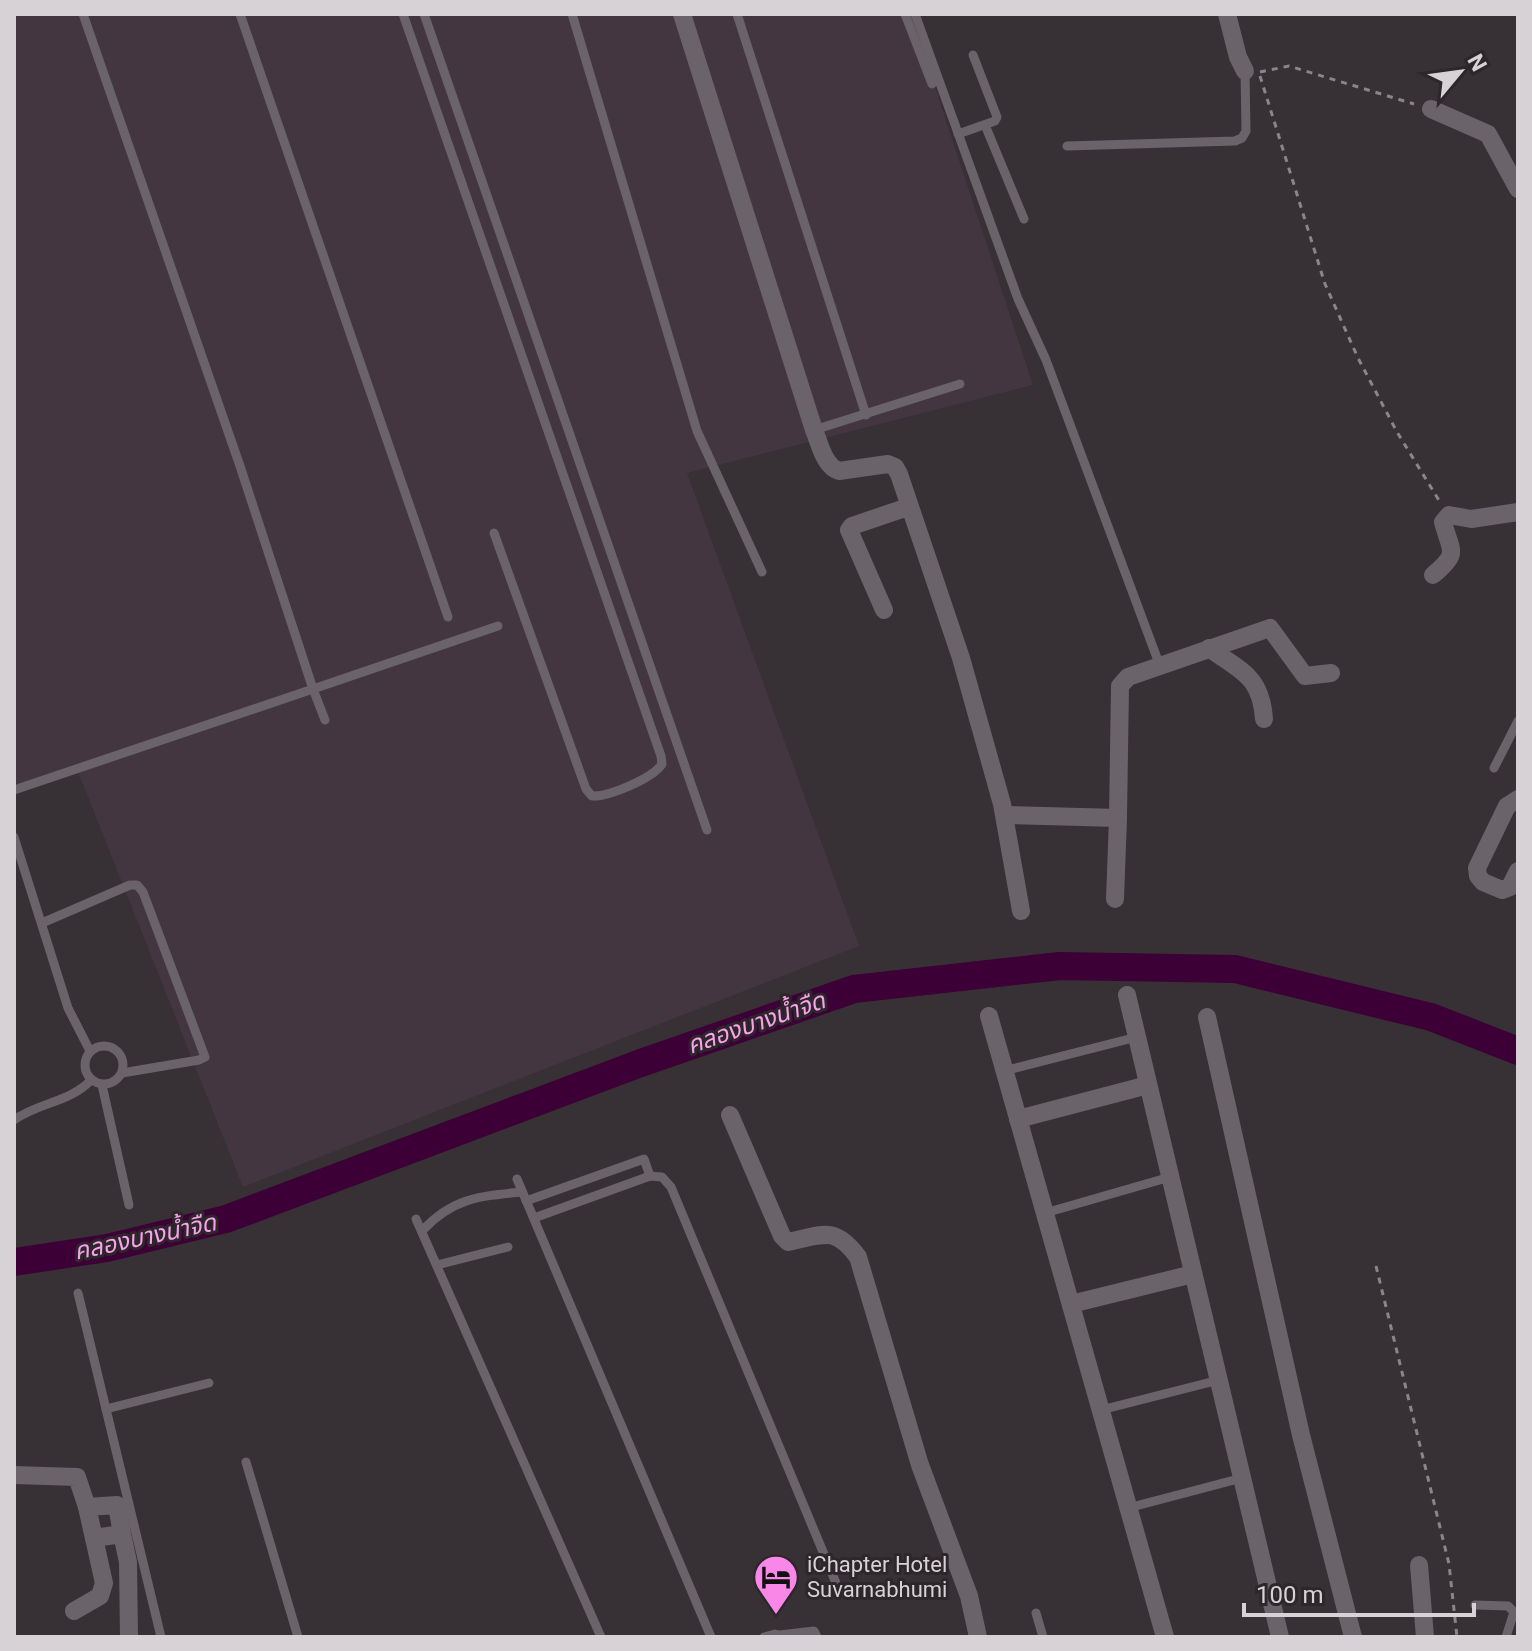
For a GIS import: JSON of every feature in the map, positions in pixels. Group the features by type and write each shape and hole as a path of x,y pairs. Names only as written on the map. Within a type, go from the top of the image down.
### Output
{"street":[{"path":"682,14 814,430 831,468 839,471 888,464 895,467 961,658 1005,815 1021,911"},
{"path":"1227,14 1238,57 1252,72"},
{"path":"1431,109 1488,134 1518,189"},
{"path":"884,610 849,530 858,523 908,507"},
{"path":"1433,575 1451,559 1453,552 1443,522 1449,515 1471,519 1518,512"},
{"path":"1115,899 1120,686 1128,677 1270,628 1305,676 1331,673"},
{"path":"1209,648 1243,670 1253,681 1263,703 1264,719"},
{"path":"1518,799 1507,806 1477,868 1483,882 1502,890 1510,887 1518,871"},
{"path":"1005,815 1118,818"},
{"path":"1127,995 1280,1637"},
{"path":"989,1016 1165,1637"},
{"path":"1207,1017 1301,1435 1353,1637"},
{"path":"1018,1119 1148,1085"},
{"path":"730,1115 782,1236 788,1242 829,1234 846,1241 858,1257 920,1465 969,1596 978,1637"},
{"path":"1071,1304 1193,1274"},
{"path":"14,1475 77,1477 104,1583 100,1596 74,1611"},
{"path":"87,1507 117,1505 128,1562 129,1637"},
{"path":"94,1538 122,1534"},
{"path":"1419,1565 1425,1637"}],"lane":[{"path":"83,14 325,720"},
{"path":"240,14 448,617"},
{"path":"403,14 661,756 662,764 656,773 602,797 592,796 586,789 494,533"},
{"path":"424,14 707,830"},
{"path":"572,14 697,431 762,572"},
{"path":"737,14 866,415"},
{"path":"905,14 932,84"},
{"path":"915,14 1018,299 1046,360 1160,666"},
{"path":"958,134 985,125 997,117 973,55"},
{"path":"1067,146 1235,141 1242,138 1246,131 1252,72"},
{"path":"985,125 1024,219"},
{"path":"814,430 960,384"},
{"path":"14,790 498,626"},
{"path":"1494,768 1518,721"},
{"path":"14,837 68,1008 90,1051"},
{"path":"42,923 130,885 137,885 143,892 205,1057 122,1073"},
{"path":"1004,1071 1137,1037"},
{"path":"106,1046 117,1051 123,1061 122,1073 114,1082 102,1085 87,1075 84,1062 90,1051 106,1046"},
{"path":"14,1120 28,1110 69,1096 91,1080"},
{"path":"102,1085 129,1205"},
{"path":"422,1231 446,1209 474,1196 524,1197 644,1159 650,1176"},
{"path":"534,1218 650,1176 662,1177 671,1187 836,1583"},
{"path":"1045,1213 1170,1177"},
{"path":"517,1179 711,1637"},
{"path":"416,1219 601,1637"},
{"path":"437,1265 508,1247"},
{"path":"78,1293 161,1637"},
{"path":"1101,1410 1219,1380"},
{"path":"106,1409 209,1383"},
{"path":"246,1462 298,1637"},
{"path":"1128,1508 1242,1478"},
{"path":"1475,1605 1508,1606 1514,1612 1506,1637"},
{"path":"1036,1613 1043,1637"},
{"path":"764,1637 814,1631 817,1637"}],"path":[{"path":"1431,109 1289,66 1252,72 1325,284 1358,358 1397,432 1449,515"},
{"path":"1376,1266 1449,1564 1457,1637"}],"shaded area":[{"path":"14,14 911,14 1033,385 687,473 859,946 243,1187 77,769 14,793"}],"waterway":[{"name":"คลองบางน้ำจืด","path":"14,1262 107,1248 226,1219 638,1064 854,989 1060,966 1235,969 1431,1017 1518,1051"}],"place":[{"name":"iChapter Hotel Suvarnabhumi","path":"776,1616"}]}
